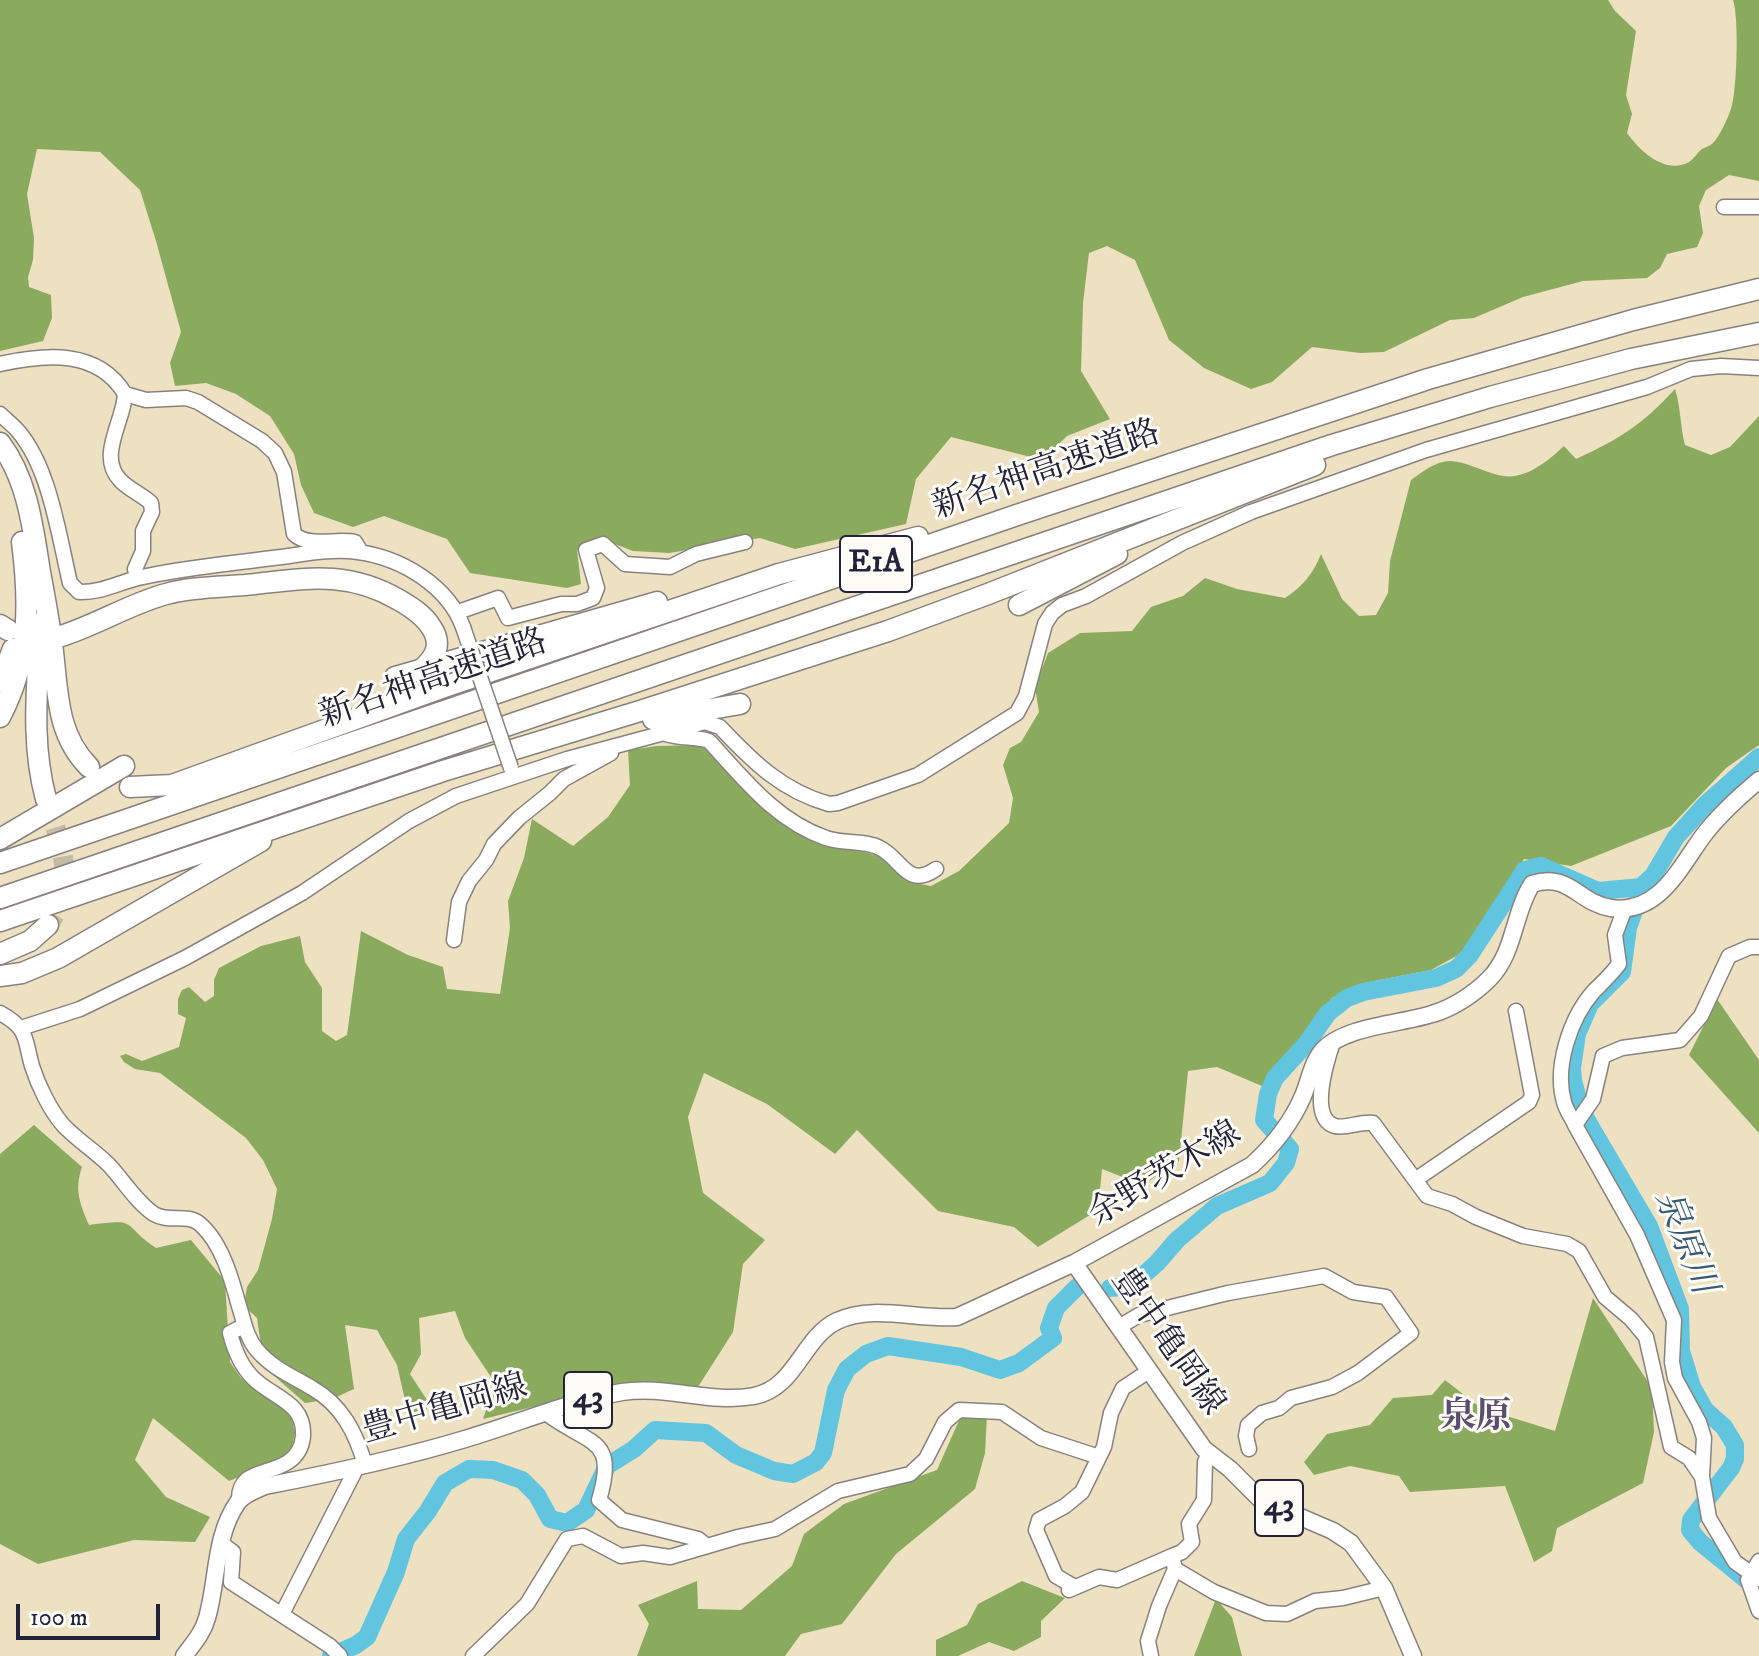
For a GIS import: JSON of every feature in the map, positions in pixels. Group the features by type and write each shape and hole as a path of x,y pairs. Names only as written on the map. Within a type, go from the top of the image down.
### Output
{"highway":[{"name":"新名神高速道路","path":"0,863 1020,514 1428,379 1633,320 1759,289"},
{"name":"新名神高速道路","path":"0,898 1162,501 1490,397 1631,359 1759,333"},
{"path":"0,921 329,809 888,631 1364,446 1631,359"},
{"path":"0,443 13,465 26,500 33,574 35,721 38,761 46,799"},
{"path":"0,466 16,510 33,574 62,721 73,749 89,767"},
{"path":"1019,605 1201,508"},
{"path":"395,677 690,593 779,574 933,533 980,516 1020,514"},
{"path":"0,682 17,638 33,574"},
{"path":"0,717 15,685 25,648 33,574"},
{"path":"130,787 158,787 186,780 444,687 779,574"},
{"path":"58,637 166,594 338,578 373,587 421,614 432,628 437,647 435,656 422,669"},
{"path":"544,740 740,704"},
{"path":"0,839 124,766"},
{"path":"0,976 22,973 58,958 250,846 329,809"},
{"path":"0,954 30,941 48,925"}],"main road":[{"path":"1333,1042 1434,1014 1458,1003 1480,987 1503,960 1522,900 1532,884 1555,880 1610,908 1632,907 1659,895 1708,830 1759,780"},
{"name":"余野茨木線","path":"1074,1263 1252,1165 1284,1131 1297,1110 1314,1065 1322,1051 1333,1042"},
{"name":"豊中亀岡線","path":"239,1501 265,1486 409,1456 574,1403 624,1392 648,1391 722,1398 757,1396 786,1380 817,1335 833,1323 870,1312 937,1319 957,1317 1074,1263 1209,1452 1261,1500 1333,1531 1351,1543 1384,1588 1413,1656"},
{"path":"184,1656 207,1621 221,1543 239,1501"}],"street":[{"path":"1724,207 1759,207"},
{"path":"0,364 57,355 83,360 119,383 125,394 111,449 114,472 120,481 151,503 152,512 143,531 143,551 135,569 137,578"},
{"path":"21,1028 80,1009 173,964 302,893 409,821 456,796 513,773 705,722 720,727 768,774 821,801 838,803 918,775 1017,713 1026,696 1041,636 1052,613 1182,543 1251,512 1412,454 1647,387 1691,369 1721,366 1759,368"},
{"path":"125,394 146,400 186,398 198,402 262,441 275,453 284,472 294,534 307,542 355,542 361,552"},
{"path":"0,414 19,432 35,458 51,504 70,583 79,592 90,593 137,578 321,552 361,552 429,581 446,595 458,612 513,773"},
{"path":"458,612 498,598 508,618 593,598 597,588 586,550 603,544 625,564 670,567 696,554 745,542"},
{"path":"666,733 680,739 701,738 709,741 756,794 812,833 830,840 880,848 918,877 936,869"},
{"path":"454,940 459,902 494,844 564,779 611,754 614,745"},
{"path":"1632,907 1615,935 1619,964 1608,980 1593,992 1573,1027 1565,1049 1562,1071 1564,1102 1637,1235 1674,1320 1672,1362 1675,1378 1699,1422 1704,1438 1702,1477 1709,1518 1735,1562 1756,1571 1749,1587 1759,1611"},
{"path":"1575,1125 1593,1099 1603,1056 1622,1048 1680,1040 1701,1016 1729,956 1750,947 1759,947"},
{"path":"1415,1180 1529,1102 1532,1095 1516,1011"},
{"path":"0,1013 21,1028 28,1040 35,1073 62,1123 106,1162 151,1212 166,1218 189,1218 201,1225 224,1259 243,1326 256,1349 279,1370 315,1389 336,1406 359,1444 361,1466 282,1614"},
{"path":"1333,1042 1321,1094 1322,1111 1329,1122 1338,1127 1363,1121 1373,1123 1427,1196 1523,1236 1567,1244 1579,1251 1605,1297 1631,1319 1646,1337 1671,1447 1689,1458 1702,1477"},
{"path":"1119,1327 1139,1315 1228,1293 1324,1276 1353,1292 1386,1297 1411,1333 1358,1373 1332,1387 1291,1398 1279,1408 1262,1413 1248,1425 1246,1436 1249,1449"},
{"path":"239,1501 238,1488 244,1481 290,1460 299,1452 303,1439 301,1415 292,1405 253,1378 237,1354 230,1333 243,1326"},
{"path":"1149,1371 1123,1388 1111,1413 1104,1447 1082,1492 1065,1506 1039,1520 1036,1530 1056,1576 1072,1589 1099,1577 1117,1580 1173,1563"},
{"path":"473,1656 527,1604 567,1539 583,1536 621,1556 643,1553 670,1557 775,1529 838,1491 910,1474 926,1459 945,1422 959,1410 1002,1412 1041,1438 1099,1457"},
{"path":"547,1414 580,1437 594,1441 602,1451 607,1474 599,1500 622,1520 698,1539 707,1546"},
{"path":"1151,1656 1148,1641 1173,1563 1192,1542 1189,1524 1204,1500 1205,1462 1209,1452"},
{"path":"221,1543 233,1552 231,1582 340,1656"},
{"path":"1173,1563 1214,1592 1266,1613 1287,1614 1315,1601 1384,1588"}],"green space":[{"path":"0,0 1608,0 1636,31 1626,95 1632,114 1627,133 1654,159 1680,165 1689,162 1713,143 1731,109 1737,36 1733,0 1759,0 1759,181 1729,175 1706,190 1699,206 1703,233 1697,247 1667,254 1660,268 1647,278 1583,281 1523,297 1474,318 1450,320 1384,352 1360,353 1312,347 1272,382 1251,389 1204,368 1169,340 1135,260 1107,246 1089,253 1083,303 1081,371 1110,419 1067,436 1043,460 951,437 916,479 906,524 795,549 760,538 669,553 633,551 599,538 577,550 581,584 567,588 470,573 447,539 384,516 353,527 314,513 301,485 294,454 270,416 236,394 206,383 175,386 170,363 181,332 140,190 100,152 37,149 27,194 34,238 28,277 29,287 51,295 52,318 43,341 0,351"},
{"path":"1675,389 1685,445 1711,455 1730,447 1759,416 1759,745 1726,768 1671,826 1571,866 1524,859 1460,954 1431,970 1364,983 1332,998 1262,1086 1217,1067 1188,1071 1179,1161 1143,1185 1102,1169 1098,1210 1038,1247 1014,1227 938,1211 857,1130 835,1154 767,1104 704,1073 688,1117 703,1193 765,1240 743,1264 733,1332 698,1387 622,1385 483,1419 495,1383 465,1338 455,1311 419,1318 421,1354 410,1374 429,1403 424,1415 410,1422 397,1365 377,1330 345,1325 354,1389 332,1399 305,1403 264,1367 257,1318 244,1306 247,1287 258,1270 277,1189 263,1160 246,1138 160,1073 135,1069 120,1056 126,1054 142,1061 179,1047 186,1018 178,1014 178,999 182,990 189,987 205,1002 214,996 214,980 219,968 261,946 300,936 305,962 322,988 322,1031 336,1041 347,1035 361,931 408,955 443,967 447,989 500,994 510,928 508,901 524,858 532,819 573,846 608,817 630,785 628,750 700,745 753,799 803,836 883,857 909,882 931,886 959,871 1009,823 1013,798 1003,765 1010,748 1021,742 1039,712 1035,687 1048,653 1080,633 1132,631 1151,607 1183,596 1205,578 1237,589 1285,598 1307,579 1321,554 1342,599 1359,616 1376,615 1388,593 1390,561 1411,480 1424,470 1450,461 1498,475 1516,476 1542,464 1564,446 1576,459 1630,430"},
{"path":"1717,999 1759,1060 1759,1133 1689,1055"},
{"path":"34,1125 82,1167 79,1197 89,1225 124,1223 156,1248 191,1240 225,1281 230,1362 241,1378 283,1407 292,1419 295,1433 292,1447 282,1459 229,1481 153,1418 135,1460 166,1497 210,1517 195,1542 134,1540 38,1564 0,1544 0,1154"},
{"path":"1593,1298 1652,1388 1654,1432 1643,1483 1557,1528 1552,1551 1534,1562 1505,1486 1410,1492 1399,1476 1350,1466 1314,1475 1304,1462 1327,1434 1370,1425 1393,1398 1432,1395 1445,1380 1481,1408 1555,1431"},
{"path":"965,1407 987,1416 985,1453 975,1489 896,1554 842,1624 801,1634 785,1656 637,1656 649,1624 638,1605 697,1581 698,1609 741,1610 792,1566 804,1534 844,1504 937,1470"},
{"path":"1022,1581 1065,1598 1041,1621 1041,1637 1014,1651 989,1642 958,1656 936,1656 936,1640 967,1625 978,1604"},
{"path":"1216,1599 1232,1617 1242,1656 1194,1656"}],"waterway":[{"path":"1110,1288 1131,1286 1217,1206 1270,1183 1286,1163 1290,1149 1264,1120 1268,1094 1275,1078 1307,1043 1328,1013 1347,998 1363,992 1436,978 1456,969 1469,956 1525,870 1541,866 1598,891 1641,887 1653,876 1676,837 1705,805 1759,757"},
{"name":"泉原川","path":"1640,893 1628,928 1622,972 1590,1004 1577,1034 1573,1080 1580,1108 1649,1226 1680,1309 1681,1351 1692,1387 1705,1410 1724,1427 1735,1445 1731,1468 1691,1520 1690,1530 1700,1542 1754,1586 1758,1593"},
{"path":"331,1656 367,1637 396,1572 406,1539 445,1483 469,1469 493,1470 522,1480 537,1495 550,1519 567,1523 586,1510 607,1466 634,1449 655,1430 706,1433 736,1455 774,1471 793,1474 816,1462 823,1453 836,1390 847,1369 866,1354 888,1346 961,1357 1000,1370 1019,1363 1053,1338 1049,1328 1056,1308 1077,1287"}],"tunnel":[{"path":"46,799 61,847 65,879 63,894 48,925"}],"district":[{"name":"泉原","path":"1476,1420"}]}
